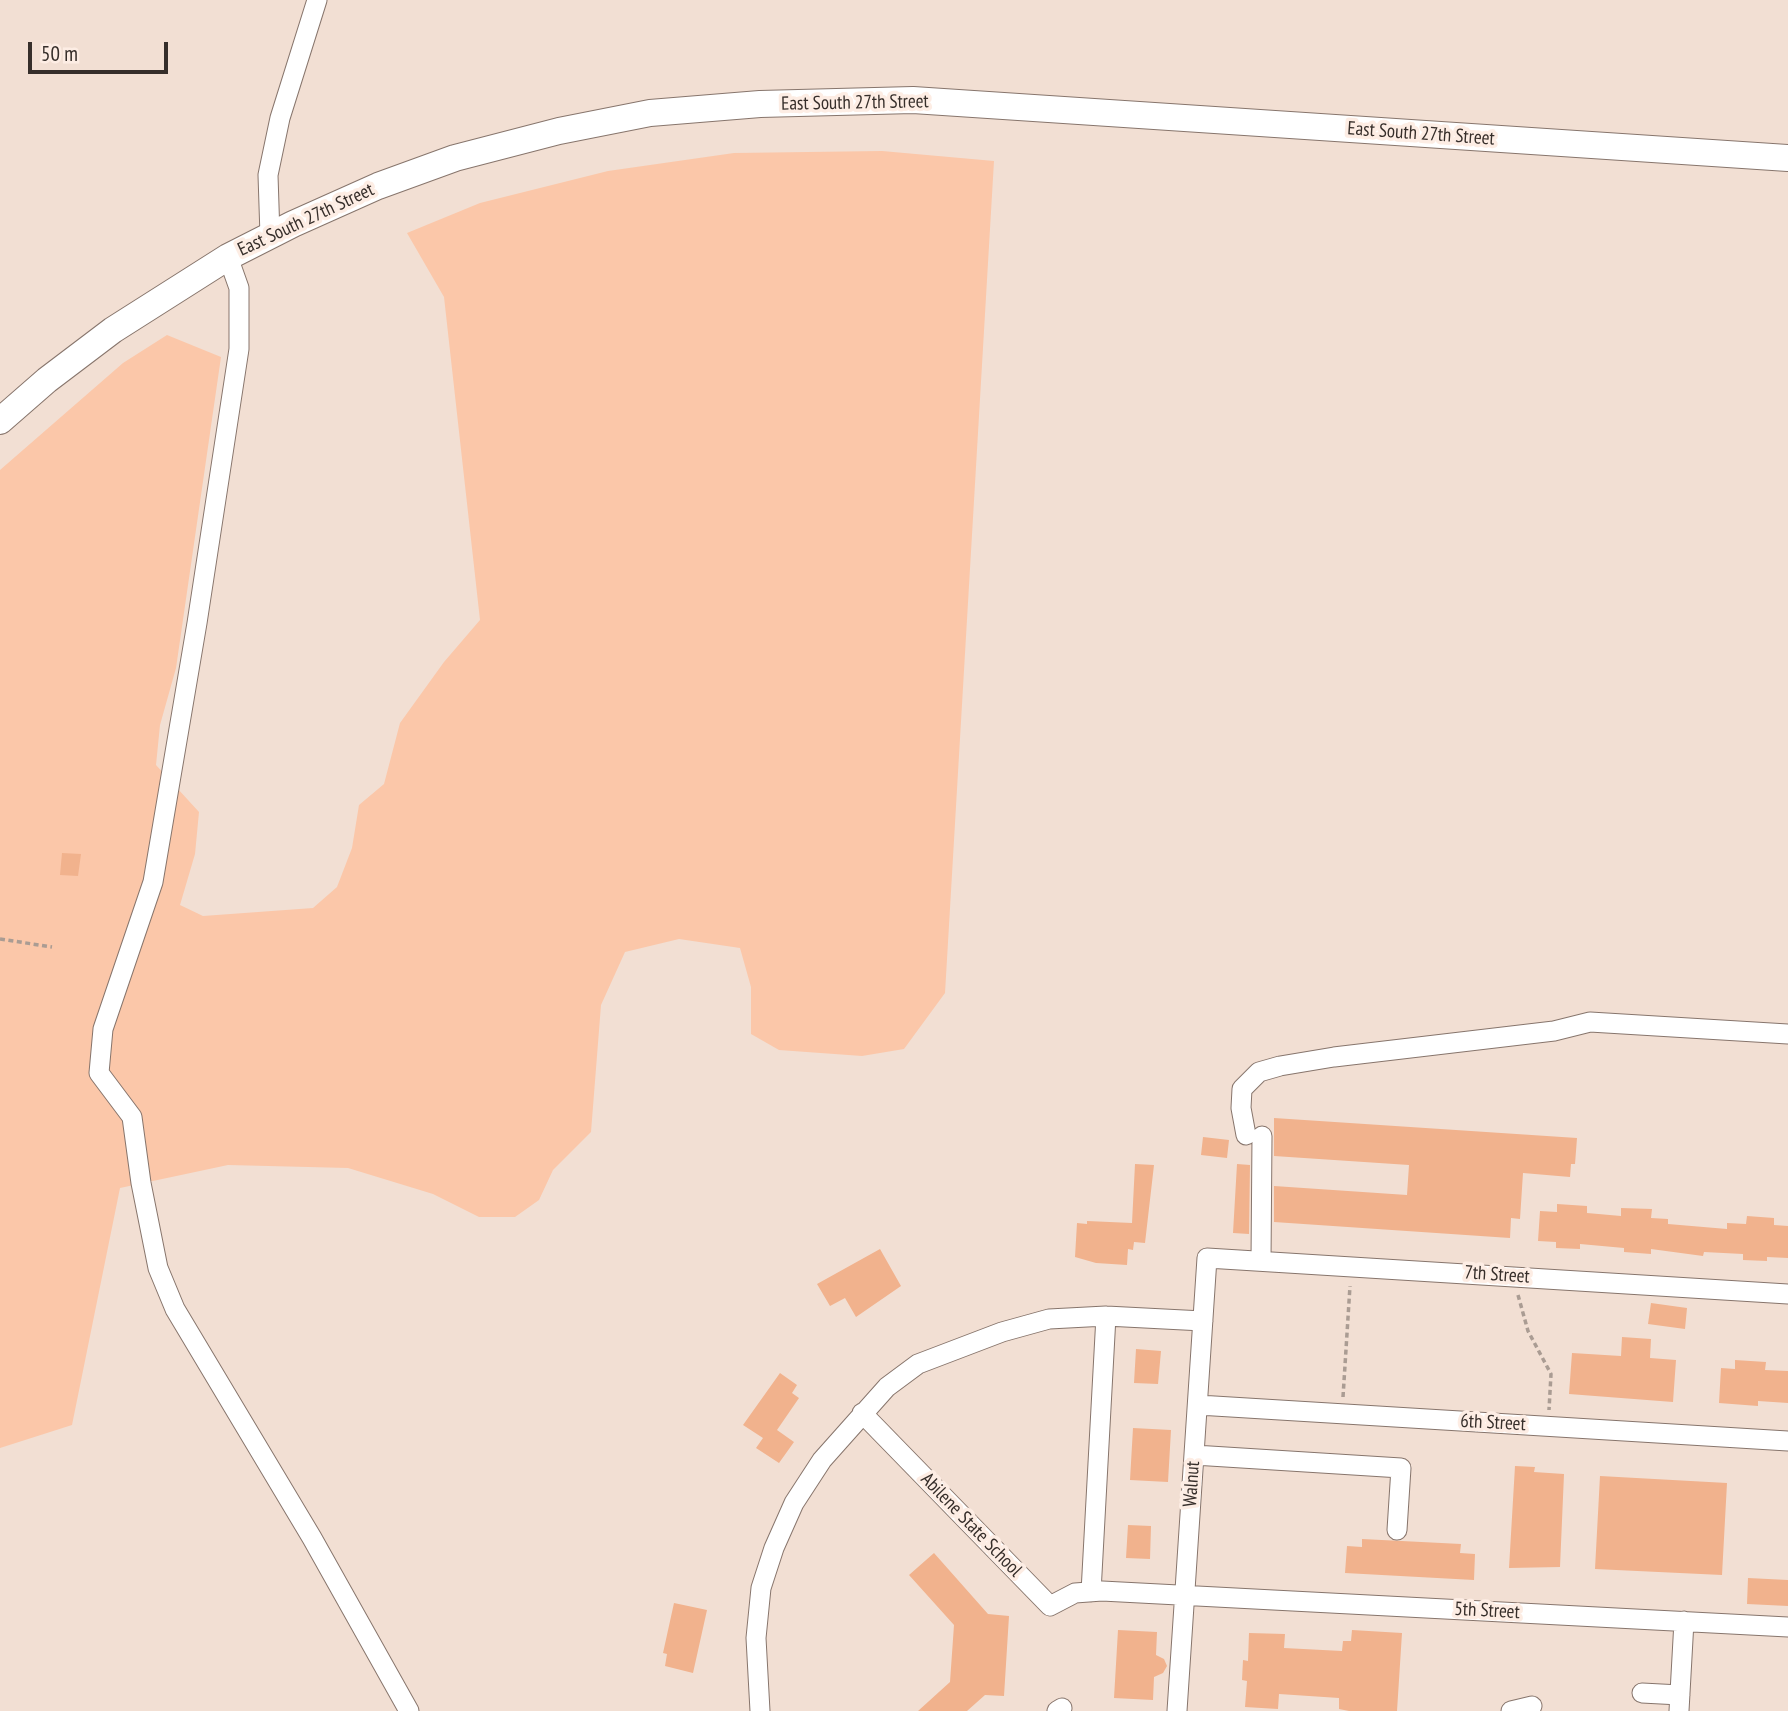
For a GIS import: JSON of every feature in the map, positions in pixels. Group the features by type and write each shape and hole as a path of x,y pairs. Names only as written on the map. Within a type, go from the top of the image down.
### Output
{"main road":[{"name":"East South 27th Street","path":"0,421 47,380 113,330 228,257 270,236 378,186 468,155 559,131 650,113 760,104 913,100 1788,159"}],"street":[{"path":"270,236 268,175 280,118 317,0"},
{"path":"228,257 239,288 239,349 197,623 153,883 103,1029 99,1073 132,1117 141,1183 158,1268 175,1309 312,1538 409,1711"},
{"path":"1261,1261 1254,1135 1241,1108 1242,1089 1259,1072 1346,1055 1553,1031 1590,1022 1788,1034"},
{"name":"7th Street","path":"1206,1258 1788,1294"},
{"name":"Walnut","path":"1177,1711 1206,1258"},
{"path":"760,1711 755,1638 761,1588 771,1558 794,1503 821,1460 887,1387 918,1364 1049,1319 1106,1316 1203,1321"},
{"path":"1096,1591 1106,1316"},
{"name":"6th Street","path":"1198,1405 1788,1441"},
{"name":"Abilene State School","path":"862,1413 1049,1606"},
{"path":"1194,1455 1401,1468 1397,1530"},
{"path":"1049,1606 1069,1595 1096,1591 1185,1595"},
{"name":"5th Street","path":"1185,1595 1788,1627"},
{"path":"1049,1606 1068,1615"},
{"path":"1642,1693 1680,1703 1684,1621"},
{"path":"1511,1711 1532,1706"}],"path":[{"path":"0,939 52,947"},
{"path":"1342,1413 1351,1266"},
{"path":"1517,1276 1520,1307 1528,1331 1551,1374 1548,1426"}],"shaded area":[{"path":"882,151 994,161 945,993 904,1049 862,1056 779,1050 751,1034 751,987 740,948 679,939 625,952 601,1005 591,1132 553,1170 539,1200 515,1217 479,1217 433,1194 348,1168 228,1165 120,1188 72,1425 0,1448 0,470 123,363 167,335 221,357 176,668 160,725 156,765 199,812 195,854 180,905 203,916 313,908 337,887 352,848 359,805 384,784 400,723 444,662 480,620 444,297 407,233 480,203 608,171 734,153"}],"building":[{"path":"62,853 81,854 78,876 60,875"},
{"path":"1274,1118 1577,1138 1575,1164 1571,1164 1570,1177 1523,1173 1520,1219 1511,1218 1510,1238 1274,1222 1274,1186 1407,1195 1409,1165 1274,1156"},
{"path":"1203,1137 1229,1140 1227,1158 1201,1155"},
{"path":"1135,1164 1154,1165 1145,1243 1134,1242 1133,1250 1128,1249 1127,1265 1096,1263 1075,1257 1077,1223 1132,1223"},
{"path":"1237,1164 1250,1165 1249,1234 1233,1233"},
{"path":"1557,1204 1587,1206 1587,1213 1621,1216 1621,1208 1652,1209 1651,1218 1668,1219 1668,1224 1727,1229 1727,1223 1746,1224 1747,1216 1774,1218 1774,1225 1788,1226 1788,1258 1743,1260 1743,1254 1704,1252 1703,1256 1651,1249 1651,1254 1624,1252 1624,1248 1580,1244 1580,1249 1556,1248 1556,1242 1538,1241 1540,1211 1557,1212"},
{"path":"880,1249 901,1286 856,1317 845,1298 830,1306 817,1284"},
{"path":"1651,1303 1687,1308 1685,1329 1648,1324"},
{"path":"1622,1337 1651,1339 1650,1358 1676,1360 1673,1402 1569,1394 1572,1353 1621,1356"},
{"path":"1136,1349 1161,1351 1158,1384 1134,1383"},
{"path":"1735,1360 1766,1362 1765,1370 1788,1371 1788,1403 1758,1401 1758,1406 1719,1403 1721,1368 1735,1369"},
{"path":"780,1373 797,1385 792,1393 799,1398 777,1430 794,1442 779,1463 756,1448 763,1438 743,1425"},
{"path":"1133,1428 1171,1430 1168,1482 1130,1480"},
{"path":"1515,1466 1535,1467 1534,1472 1564,1474 1560,1567 1509,1568"},
{"path":"1600,1476 1727,1483 1722,1575 1595,1569"},
{"path":"1128,1525 1151,1526 1150,1559 1126,1558"},
{"path":"1362,1539 1461,1544 1460,1553 1475,1554 1474,1580 1345,1573 1347,1546 1362,1547"},
{"path":"934,1553 988,1614 1009,1616 1004,1696 985,1695 967,1711 918,1711 950,1682 954,1625 909,1575"},
{"path":"1748,1578 1788,1580 1788,1606 1747,1604"},
{"path":"674,1603 707,1610 693,1673 665,1666 667,1654 663,1653"},
{"path":"1118,1630 1157,1632 1156,1655 1164,1659 1167,1666 1163,1673 1154,1677 1153,1700 1114,1698"},
{"path":"1352,1630 1402,1633 1397,1711 1349,1711 1339,1709 1339,1698 1279,1694 1278,1709 1245,1707 1247,1681 1242,1680 1243,1660 1248,1661 1249,1633 1285,1634 1284,1648 1342,1651 1343,1641 1351,1641"}]}
